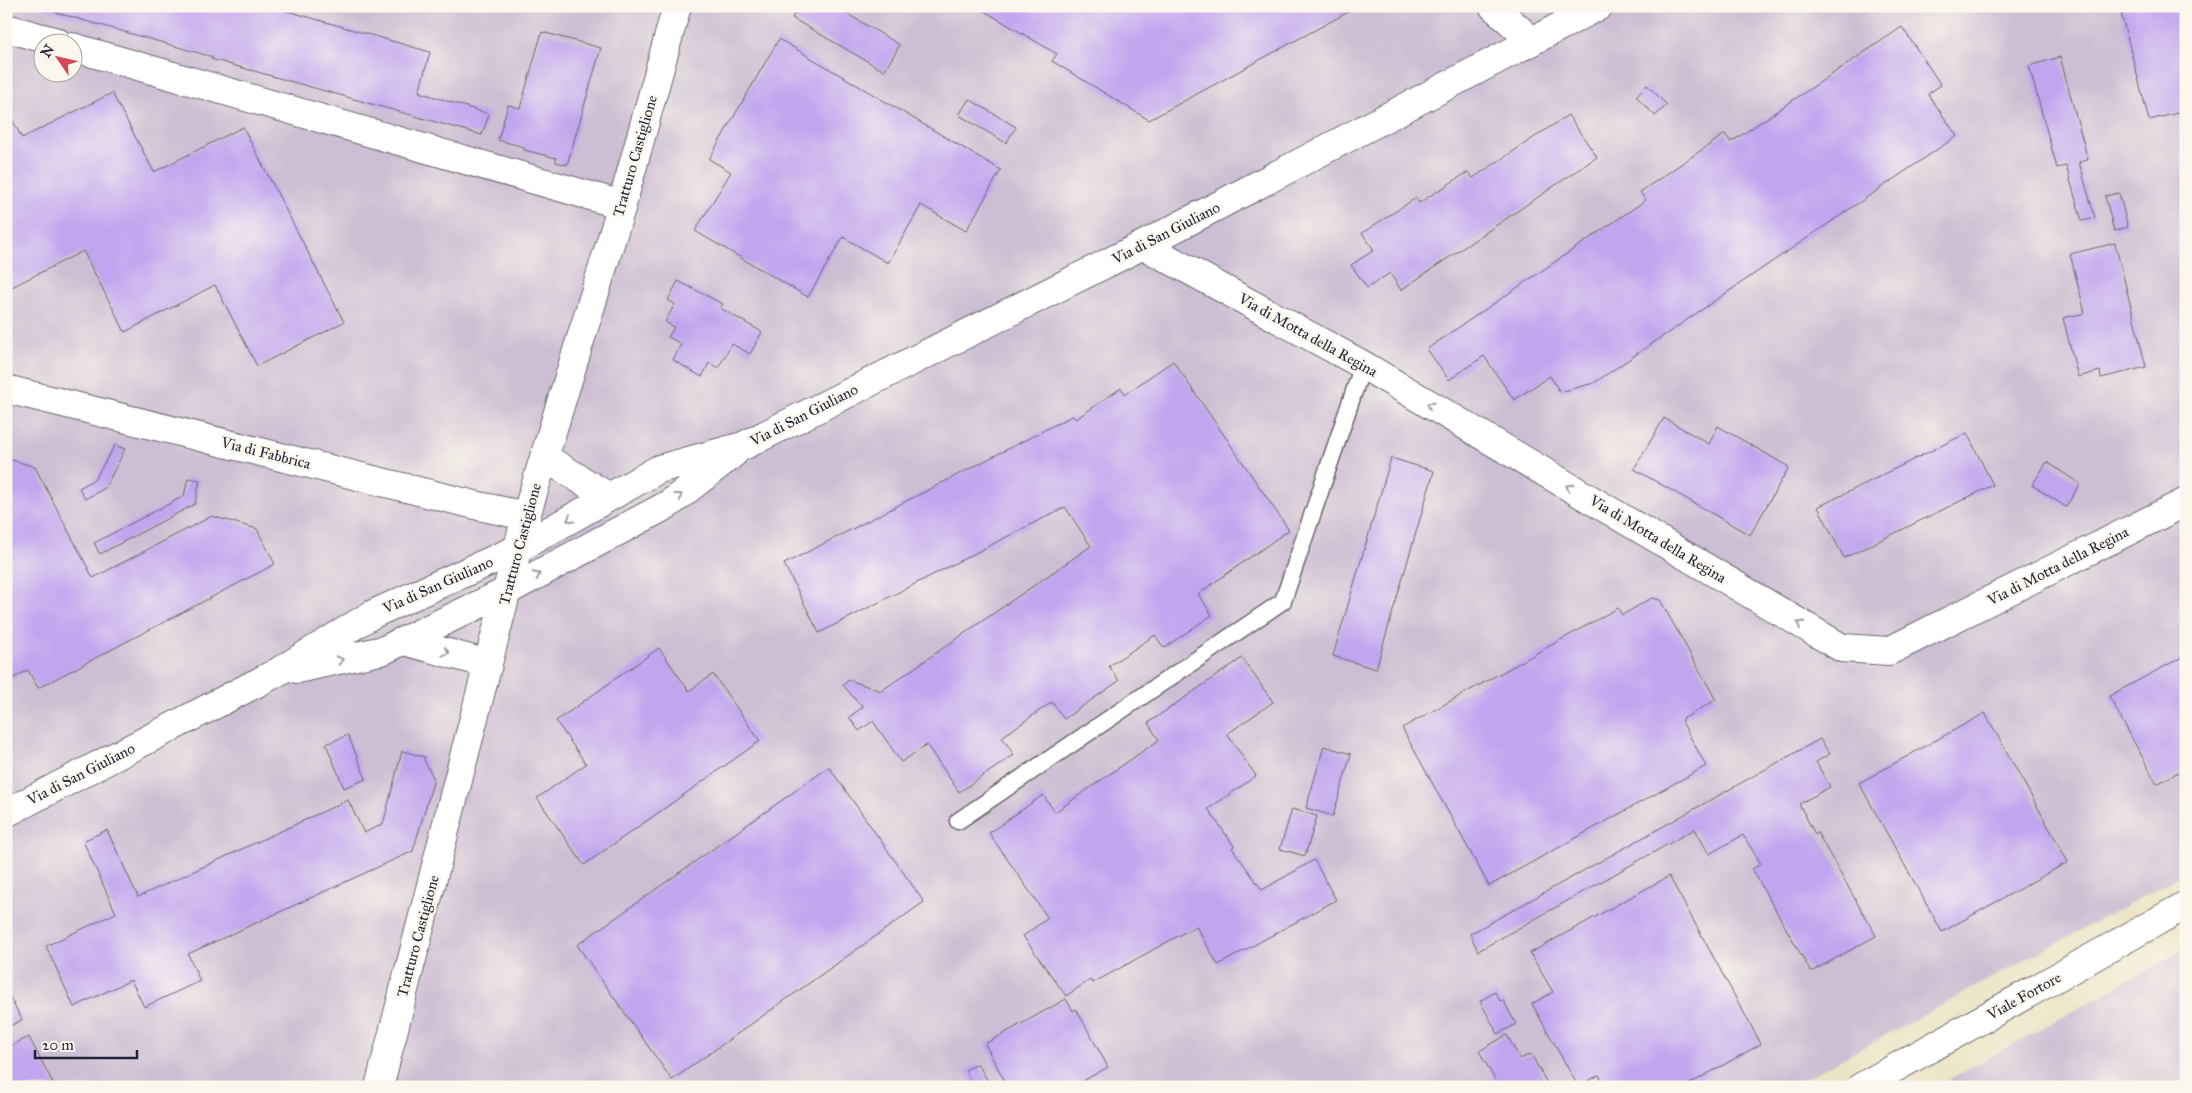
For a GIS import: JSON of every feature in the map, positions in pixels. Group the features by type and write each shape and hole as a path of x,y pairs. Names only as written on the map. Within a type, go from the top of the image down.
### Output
{"street":[{"name":"Tratturo Castiglione","path":"379,1087 526,516 622,205 677,6"},
{"path":"1493,6 1532,41"},
{"name":"Via di San Giuliano","path":"6,813 276,673 373,614 517,549 659,469 743,446 1143,245 1599,6"},
{"path":"6,28 32,35"},
{"path":"82,50 622,205"},
{"name":"Via di Motta della Regina","path":"1143,245 1363,365 1842,648 1888,651 2186,502"},
{"name":"Via di Fabbrica","path":"6,389 526,516"},
{"path":"276,673 384,650 507,591 669,504 743,446"},
{"path":"544,457 609,496"},
{"path":"404,640 488,664"},
{"name":"Viale Fortore","path":"1861,1087 2186,905"}],"lane":[{"path":"958,822 1282,601 1363,365"}],"shaded area":[{"path":"6,6 2186,6 2186,873 1790,1087 6,1087"},
{"path":"2186,948 2186,1087 1936,1087"}],"building":[{"path":"33,6 270,6 430,52 419,92 489,114 482,135 211,59 213,57"},
{"path":"799,6 834,6 900,45 884,71 792,18"},
{"path":"976,6 1341,6 1350,11 1149,120 1052,61 1057,54"},
{"path":"2119,6 2186,6 2186,111 2149,120"},
{"path":"1902,27 1941,85 1928,94 1957,136 1594,383 1560,392 1550,376 1514,400 1484,356 1449,380 1427,349 1646,200 1640,192 1725,134 1731,142"},
{"path":"542,32 601,48 567,165 556,162 556,158 524,150 524,147 498,140 508,105 520,108"},
{"path":"779,39 1001,170 966,231 921,205 888,263 843,237 808,297 695,231 731,172 709,159"},
{"path":"2060,57 2088,160 2079,162 2095,218 2082,221 2066,166 2057,168 2029,66"},
{"path":"1647,85 1667,105 1655,116 1636,96"},
{"path":"112,93 154,172 243,127 344,322 257,366 215,285 125,332 83,251 6,290 6,108 22,138"},
{"path":"969,99 1016,127 1006,143 959,115"},
{"path":"1568,115 1597,157 1401,290 1390,273 1367,288 1351,265 1374,250 1362,233 1416,198 1419,203 1468,172 1473,178"},
{"path":"2119,193 2128,227 2114,231 2105,196"},
{"path":"2115,243 2146,367 2101,378 2100,371 2078,377 2063,318 2085,313 2070,254"},
{"path":"678,281 723,304 720,308 762,332 750,354 732,344 718,368 709,363 702,377 673,360 681,344 668,337 674,327 665,322 675,304 668,300"},
{"path":"1173,361 1289,530 1198,594 1212,615 1164,648 1155,635 1109,666 1119,681 1064,719 1052,702 1002,737 1014,755 959,792 927,745 901,762 873,721 859,731 849,717 863,707 843,685 849,680 881,691 1091,546 1065,507 819,633 784,564 1072,416 1076,419 1121,388 1125,394"},
{"path":"1664,418 1709,444 1718,426 1789,467 1750,535 1634,469"},
{"path":"1967,433 1993,485 1844,558 1818,507"},
{"path":"115,445 125,449 105,488 85,499 79,488 95,479"},
{"path":"6,458 35,467 93,578 212,516 257,529 275,564 38,688 28,670 6,682"},
{"path":"1391,458 1434,471 1376,669 1333,656"},
{"path":"2047,462 2080,484 2066,507 2032,485"},
{"path":"188,478 200,480 195,504 100,554 94,543 184,496"},
{"path":"1652,598 1660,600 1716,700 1681,720 1706,766 1489,886 1402,728 1618,608 1622,615"},
{"path":"659,648 689,691 713,674 760,741 584,865 537,798 586,764 556,721"},
{"path":"2186,655 2186,768 2157,784 2109,696"},
{"path":"1242,658 1273,702 1227,734 1256,776 1208,809 1234,846 1232,848 1262,890 1314,860 1336,900 1218,965 1196,926 1093,983 1090,980 1066,996 1023,936 1048,918 989,833 1043,795 1055,812 1159,740 1148,723"},
{"path":"1985,713 2068,862 1942,932 1859,783"},
{"path":"348,735 366,779 344,788 326,744"},
{"path":"1820,739 1830,754 1816,762 1830,787 1799,804 1876,936 1811,972 1752,869 1761,864 1743,835 1709,854 1695,829 1478,951 1470,934"},
{"path":"1324,746 1351,754 1333,816 1306,808"},
{"path":"402,751 425,757 424,760 434,779 413,851 188,954 200,981 144,1007 131,980 74,1007 46,946 116,913 83,841 107,830 138,897 348,800 364,833 383,824"},
{"path":"829,767 924,902 672,1080 577,945"},
{"path":"1292,809 1317,816 1305,856 1280,849"},
{"path":"1669,876 1761,1044 1684,1087 1605,1087 1599,1075 1578,1086 1532,1004 1553,992 1530,953"},
{"path":"6,990 22,1020 6,1028"},
{"path":"1495,992 1500,1001 1503,1000 1516,1024 1498,1034 1480,1001"},
{"path":"1066,999 1073,1011 1076,1009 1108,1067 1072,1087 1008,1087 985,1044"},
{"path":"1507,1035 1520,1059 1531,1054 1549,1087 1499,1087 1479,1051"},
{"path":"29,1037 55,1087 6,1087 6,1048"},
{"path":"978,1064 991,1087 974,1087 965,1070"}]}
